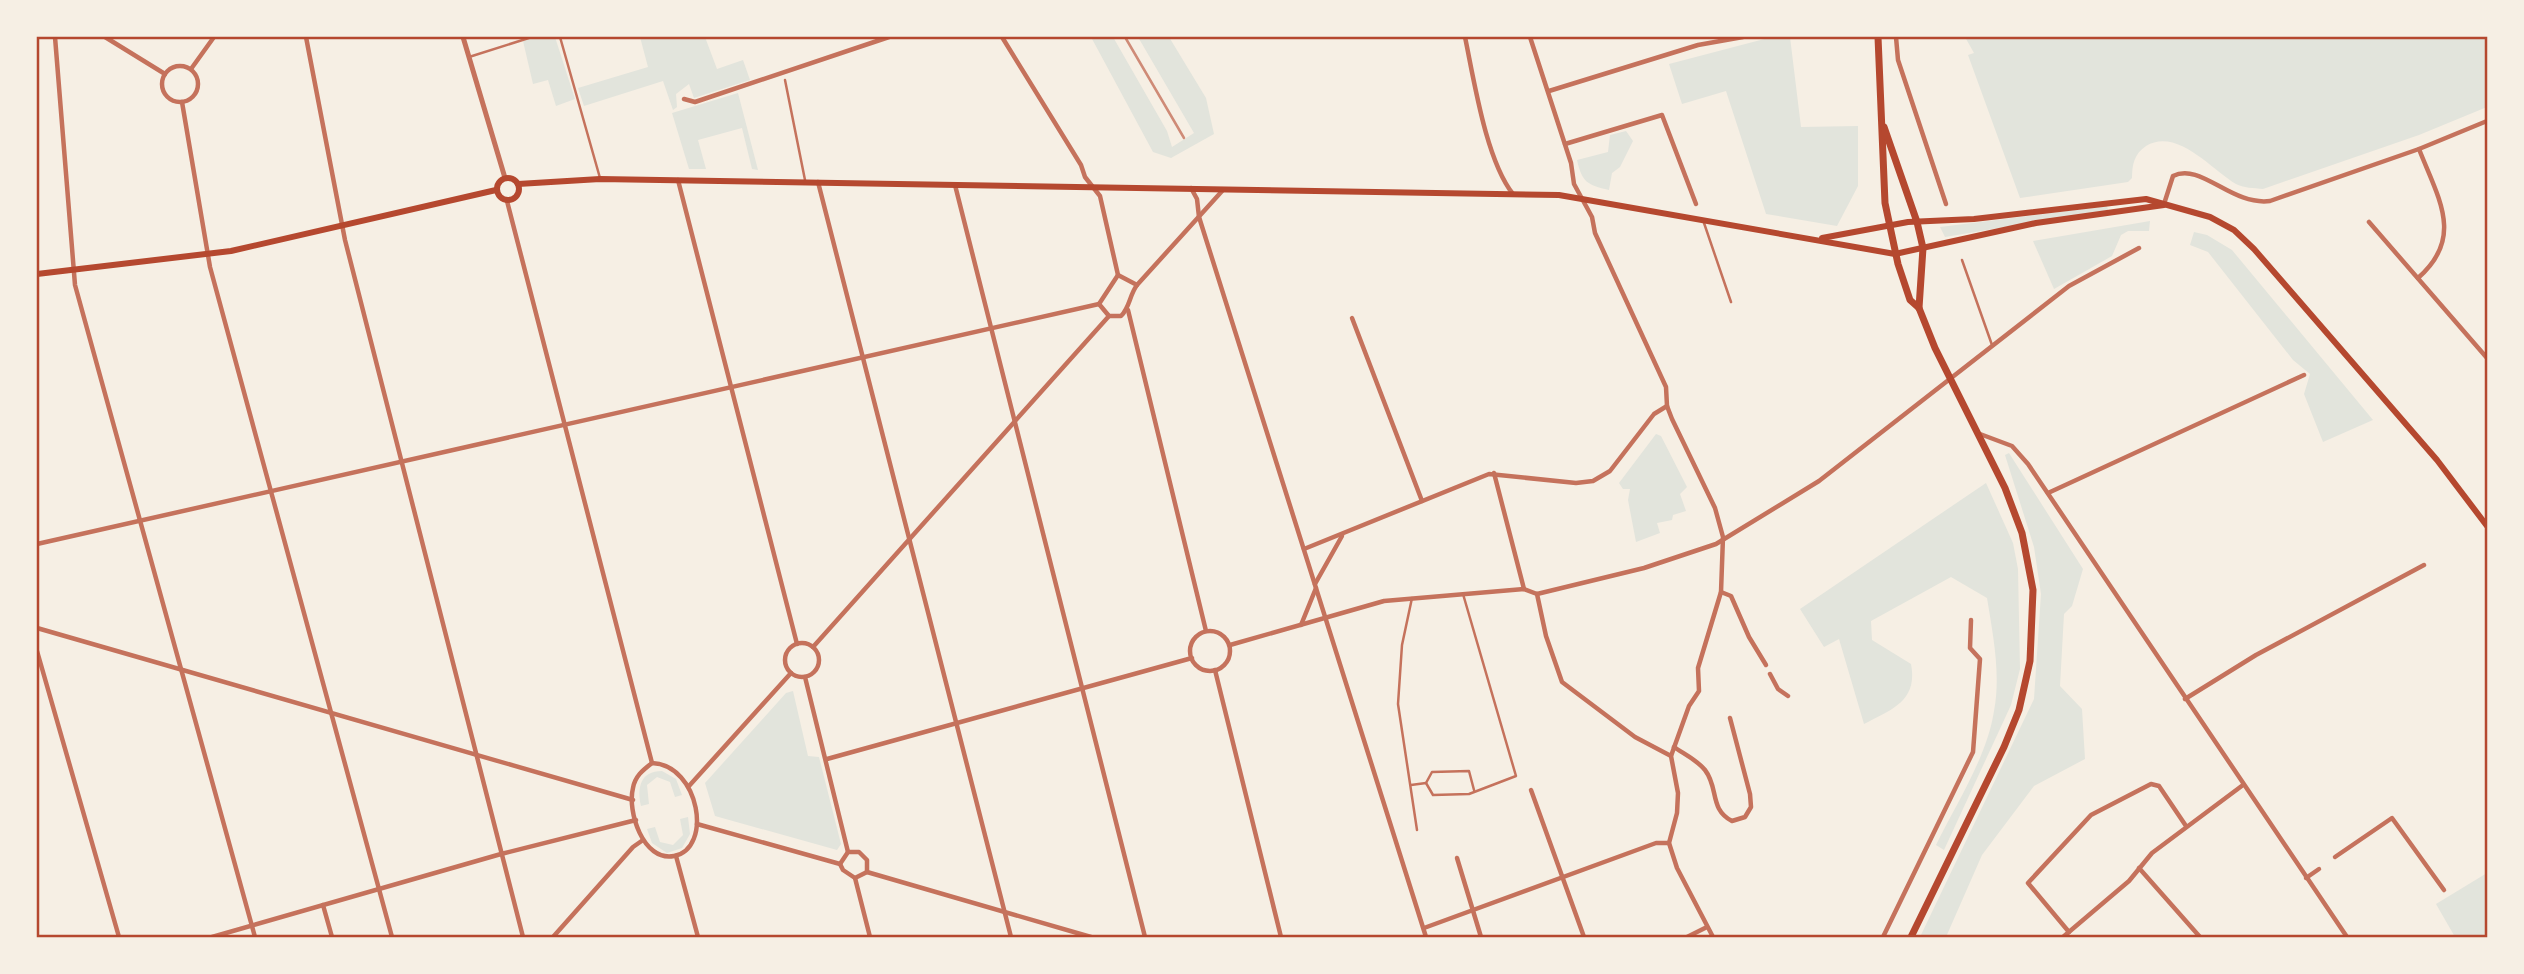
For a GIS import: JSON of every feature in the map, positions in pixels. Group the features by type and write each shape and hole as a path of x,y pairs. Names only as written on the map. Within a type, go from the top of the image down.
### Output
{"main road":[{"path":"1878,37 1884,127 1881,144 1889,226 1895,254 1910,300 1919,308 2005,488 2022,533 2033,590 2030,661 2019,710 2004,747 1911,937"},
{"path":"1884,127 1917,222 1923,248 1919,308"},
{"path":"518,184 517,196 507,201 499,197 497,185 505,178 518,184 600,179 818,181 1559,195 1895,254 2036,223 2164,205"},
{"path":"37,274 207,255 342,227 496,190"},
{"path":"1820,239 1917,222 1974,219 2146,199 2210,217 2234,230 2254,249 2437,460 2487,526"}],"street":[{"path":"55,37 73,271 79,299 255,937"},
{"path":"105,37 165,74"},
{"path":"191,69 214,37"},
{"path":"306,37 342,227 523,937"},
{"path":"463,37 505,178"},
{"path":"684,99 695,102 889,37"},
{"path":"37,544 1099,304 1118,275 1101,201 1002,37"},
{"path":"1465,37 1487,132 1503,182 1513,194"},
{"path":"1530,37 1565,144 1574,184 1584,200 1595,233 1666,387 1667,406 1715,508 1723,537 1721,592 1698,668 1699,691 1689,706 1671,756 1678,793 1677,813 1669,843 1677,868 1713,937"},
{"path":"1549,92 1698,45 1742,37"},
{"path":"1896,37 1898,60 1946,204"},
{"path":"177,66 191,69 198,87 190,99 182,102 165,94 162,87 165,74 177,66"},
{"path":"182,102 207,255 392,937"},
{"path":"1565,144 1662,115 1696,204"},
{"path":"2164,205 2173,176 2181,172 2194,172 2239,198 2259,202 2419,149 2487,121"},
{"path":"2417,278 2435,262 2443,248 2445,233 2440,205 2419,149"},
{"path":"678,180 797,644"},
{"path":"818,181 954,723 1011,937"},
{"path":"955,184 1145,937"},
{"path":"1191,187 1198,199 1199,217 1426,937"},
{"path":"1206,631 1128,310 1131,293 1137,285 1224,188"},
{"path":"507,201 652,763"},
{"path":"2369,222 2487,358"},
{"path":"1230,645 1384,601 1524,589 1537,594 1644,568 1716,544 1723,537 1819,481 2069,286 2138,248"},
{"path":"1118,275 1137,285"},
{"path":"1099,304 1109,316"},
{"path":"813,647 1109,316 1121,316 1128,310"},
{"path":"1352,317 1422,501"},
{"path":"2048,493 2304,375"},
{"path":"1304,549 1494,474 1576,483 1593,481 1610,471 1654,414 1667,406"},
{"path":"1978,434 2012,446 2048,493 2347,937"},
{"path":"1494,474 1524,589"},
{"path":"1301,625 1316,586 1342,536"},
{"path":"2185,699 2256,655 2424,565"},
{"path":"1721,592 1731,596 1766,665"},
{"path":"1537,594 1546,636 1562,682 1635,737 1671,756"},
{"path":"1883,937 1973,752 1980,659 1970,648 1971,620"},
{"path":"37,628 476,757 633,800"},
{"path":"1206,631 1219,633 1230,645 1225,663 1215,670 1199,667 1192,658 1193,641 1206,631"},
{"path":"797,644 813,647 818,655 818,664 813,673 805,677 791,673 786,665 785,656 797,644"},
{"path":"37,651 119,937"},
{"path":"827,759 1192,658"},
{"path":"1215,670 1281,937"},
{"path":"689,786 791,673"},
{"path":"1770,674 1778,689 1788,696"},
{"path":"805,677 848,852 840,864"},
{"path":"1674,747 1704,769 1716,805 1724,817 1732,821 1745,817 1751,807 1750,794 1730,719"},
{"path":"652,763 672,767 689,786 697,824 692,844 676,856 656,853 643,840 636,820 633,800 636,779 652,763"},
{"path":"2069,932 2028,883 2091,815 2151,784 2159,786 2186,826"},
{"path":"2063,937 2129,881 2139,868 2186,826 2243,785"},
{"path":"1531,790 1584,937"},
{"path":"2335,858 2392,818 2444,890"},
{"path":"212,937 501,854 636,820"},
{"path":"697,824 840,864 843,870 855,877 870,937"},
{"path":"553,937 633,847 643,840"},
{"path":"1424,928 1656,843 1669,843"},
{"path":"848,852 864,855 867,872"},
{"path":"676,856 698,937"},
{"path":"1457,858 1481,937"},
{"path":"2139,868 2200,937"},
{"path":"2306,878 2319,869"},
{"path":"855,877 867,872 1091,937"},
{"path":"323,905 332,937"},
{"path":"1688,937 1707,927"}],"lane":[{"path":"468,57 532,37"},
{"path":"560,37 600,179"},
{"path":"785,80 805,181"},
{"path":"1703,220 1731,302"},
{"path":"1962,260 1992,345"},
{"path":"1426,783 1433,795 1469,794 1516,776 1463,594"},
{"path":"1412,598 1402,645 1398,704 1417,830"},
{"path":"1426,783 1432,772 1469,771 1474,790"},
{"path":"1411,785 1426,783"}],"shaded area":[{"path":"538,37 555,37 575,99 556,106 548,80 533,84 523,41"},
{"path":"640,37 705,37 717,69 743,60 750,80 694,98 689,84 676,94 677,107 673,110 663,81 584,106 578,88 648,67"},
{"path":"1091,37 1113,37 1167,131 1172,147 1194,133 1138,37 1169,37 1206,98 1214,134 1171,158 1153,152"},
{"path":"1772,37 1790,37 1801,127 1858,126 1858,186 1837,226 1766,214 1726,91 1682,104 1669,64"},
{"path":"1965,37 2487,37 2487,107 2419,135 2263,189 2239,185 2182,146 2158,142 2146,146 2136,156 2132,178 2128,182 2020,198 1968,55 1974,53"},
{"path":"738,93 758,170 752,169 742,128 698,140 706,169 689,169 672,113"},
{"path":"1626,131 1633,141 1620,167 1612,173 1609,190 1587,181 1577,160 1608,152 1610,135"},
{"path":"2107,206 2108,210 1945,237 1940,227"},
{"path":"2150,221 2149,231 2128,231 2121,235 2112,256 2054,289 2033,241"},
{"path":"2194,232 2207,235 2232,250 2373,420 2323,442 2304,394 2310,374 2293,360 2208,252 2190,245"},
{"path":"1656,434 1661,436 1687,487 1680,494 1686,511 1673,515 1672,520 1657,523 1660,533 1636,542 1628,500 1630,489 1623,489 1619,483"},
{"path":"2009,453 2083,569 2072,606 2064,614 2060,686 2082,709 2085,759 2034,786 1982,855 1946,937 1920,937 2034,699 2041,594 2034,547 2005,455"},
{"path":"1986,483 2013,543 2018,569 2020,669 2011,705 1944,850 1936,845 1978,763 1994,711 1996,669 1987,598 1951,577 1871,621 1872,640 1911,664 1912,677 1911,687 1901,702 1864,724 1839,639 1824,647 1800,609"},
{"path":"793,691 808,756 819,757 841,844 837,850 715,816 705,783 786,693"},
{"path":"662,771 676,779 682,795 675,797 670,782 657,777 647,785 649,804 641,806 640,787 645,777"},
{"path":"688,817 690,834 682,848 667,853 652,843 647,829 655,827 660,842 673,845 683,835 680,819"},
{"path":"2487,873 2487,937 2455,937 2436,904"}],"railway":[{"path":"1125,37 1184,138"}]}
